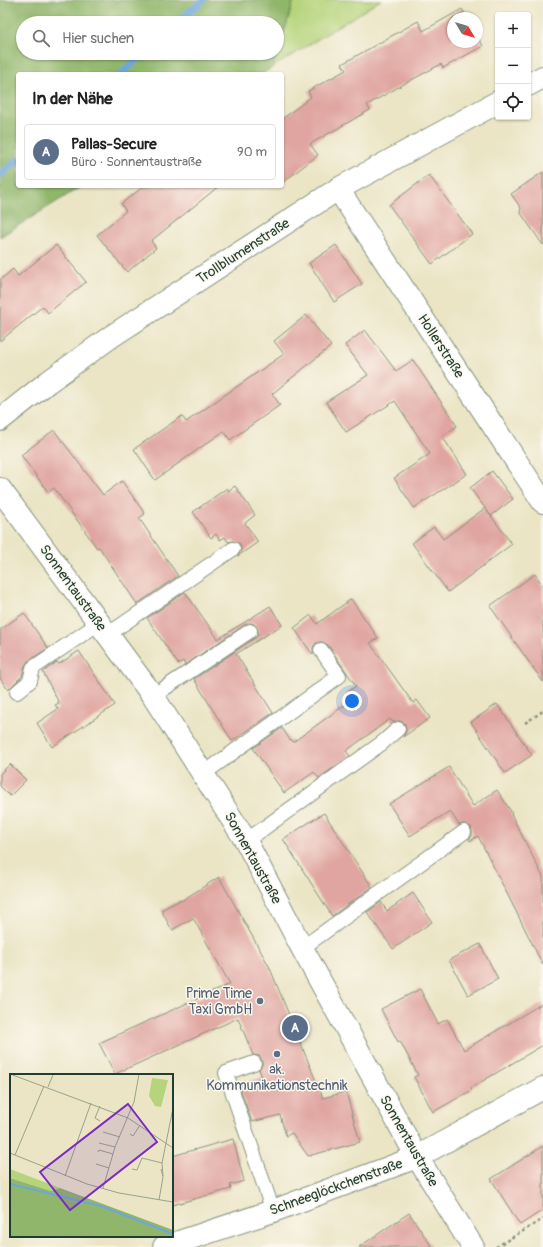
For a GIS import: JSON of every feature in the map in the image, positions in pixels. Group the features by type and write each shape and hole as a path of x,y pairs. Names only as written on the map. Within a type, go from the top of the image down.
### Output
{"street":[{"path":"530,84 543,77"},
{"name":"Trollblumenstraße","path":"0,420 48,382 112,336 338,189 495,104"},
{"name":"Hollerstraße","path":"338,189 543,502"},
{"name":"Sonnentaustraße","path":"0,489 153,696 246,841 302,948 417,1157 473,1247"},
{"name":"Schneeglöckchenstraße","path":"164,1247 273,1211 417,1157 543,1088"}],"lane":[{"path":"17,692 30,681 33,668 103,629 234,550"},
{"path":"153,696 250,632"},
{"path":"203,774 339,676 321,650"},
{"path":"246,841 382,743 398,729"},
{"path":"302,948 464,832"},
{"path":"254,1063 226,1073 273,1211"}],"path":[{"path":"525,723 543,711"},
{"path":"496,1247 543,1219"}],"green space":[{"path":"0,0 294,0 284,32 284,16 16,16 16,60 275,60 273,67 265,72 16,72 16,188 79,188 0,237"},
{"path":"294,0 381,0 273,67 275,60 284,60 284,32"}],"building":[{"path":"462,9 464,12 457,12"},
{"path":"447,17 447,48 479,48 443,68 441,64 367,105 370,110 310,144 318,155 284,181 284,117 311,97 308,91 346,70 342,64 418,21 423,31"},
{"path":"543,172 543,245 520,212 521,208 511,194"},
{"path":"429,175 472,234 432,264 389,205"},
{"path":"141,188 217,188 151,241 156,248 127,272 97,235 126,211 121,204"},
{"path":"56,245 86,282 48,313 43,306 0,341 0,280 13,269 18,276"},
{"path":"336,245 362,284 334,302 309,263"},
{"path":"306,315 331,346 272,394 280,405 230,440 224,431 155,480 134,449 182,416 186,422 284,354 274,341"},
{"path":"365,330 396,371 413,360 457,426 442,436 467,474 414,508 394,478 430,454 395,401 346,432 326,402 368,375 345,345"},
{"path":"54,430 103,495 122,481 145,514 139,518 178,576 137,604 99,547 97,548 54,488 48,492 21,455"},
{"path":"492,471 513,499 491,516 470,488"},
{"path":"235,486 255,515 245,523 258,542 238,556 241,549 240,544 233,541 228,542 225,537 220,540 216,534 211,538 193,512 227,488 228,491"},
{"path":"485,508 512,544 448,592 412,543 434,527 443,539"},
{"path":"535,574 543,586 543,682 490,606"},
{"path":"185,592 218,639 270,606 282,625 236,654 273,713 232,741 194,679 255,638 258,634 258,630 254,624 246,624 185,665 183,661 178,664 147,618"},
{"path":"351,599 378,638 370,643 413,703 417,700 430,718 403,737 406,731 405,724 400,721 393,722 390,719 346,751 350,756 319,778 314,772 284,793 253,748 282,728 293,742 352,700 346,693 356,686 328,645 321,642 316,643 313,647 313,655 294,628 311,615 317,624"},
{"path":"24,613 48,648 28,661 22,676 8,690 0,678 0,630"},
{"path":"79,651 115,705 52,747 37,723 58,709 55,705 59,703 43,672 57,662 59,664"},
{"path":"497,704 532,755 505,773 471,722"},
{"path":"10,764 26,780 10,796 0,786 0,774"},
{"path":"449,767 473,806 497,790 512,813 511,814 543,877 543,965 478,836 470,841 469,839 472,836 471,827 464,824 459,825 450,811 410,836 389,804"},
{"path":"324,813 372,887 332,916 283,839"},
{"path":"219,877 269,966 323,1098 346,1092 360,1142 308,1156 292,1133 286,1136 280,1115 252,1122 239,1085 262,1077 259,1069 262,1065 262,1061 259,1056 253,1055 238,1018 115,1074 99,1043 230,984 193,918 172,930 161,910 180,900 181,901"},
{"path":"413,893 432,922 393,949 367,912 381,902 387,911"},
{"path":"480,944 498,979 468,995 449,960"},
{"path":"420,989 438,1024 447,1019 464,1050 543,1003 543,1045 471,1088 472,1090 433,1112 414,1077 418,1075 400,1041 398,1042 381,1009"},
{"path":"233,1139 244,1181 230,1185 231,1189 173,1205 173,1156"},
{"path":"543,1146 543,1210 520,1225 491,1179"},
{"path":"409,1213 432,1247 359,1247"}],"waterway":[{"path":"185,16 203,0"},
{"path":"123,72 136,60"},
{"path":"0,175 16,162"}],"place":[{"name":"Prime Time Taxi GmbH","path":"260,1001"},
{"name":"Pallas-Secure","path":"295,1028"},
{"name":"ak. Kommunikationstechnik","path":"277,1054"}]}
